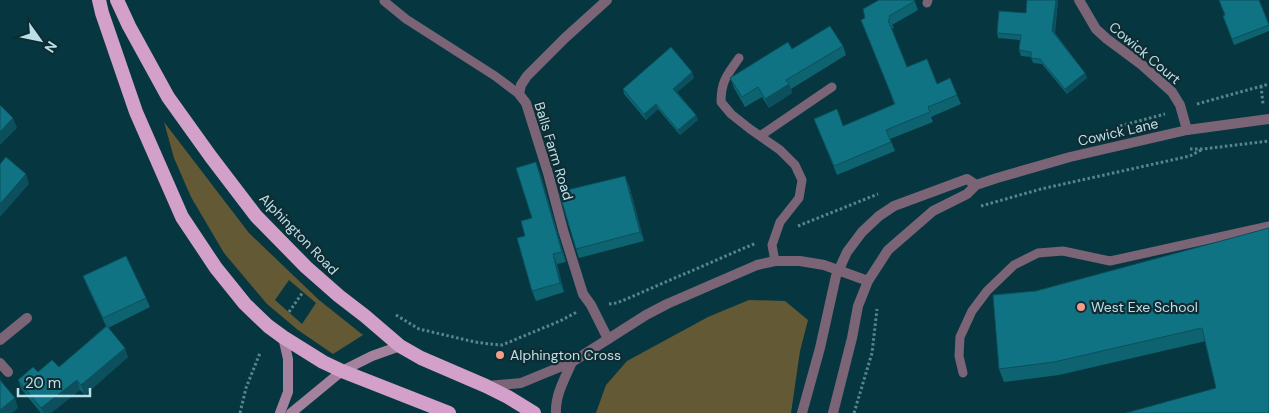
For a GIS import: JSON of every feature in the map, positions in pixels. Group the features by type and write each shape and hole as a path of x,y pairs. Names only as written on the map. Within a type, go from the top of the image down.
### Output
{"highway":[{"path":"99,0 136,112 182,217 216,268 245,304 268,326 323,362 449,413"},
{"name":"Alphington Road","path":"117,0 168,97 210,158 256,216 306,267 400,346 421,358 486,386 534,413"}],"main road":[{"path":"280,413 288,392 288,359 283,337"},
{"path":"291,413 342,371 372,356 400,346"}],"street":[{"name":"Balls Farm Road","path":"607,0 527,76 521,85 519,94 526,103 583,294 591,305 608,339"},
{"name":"Cowick Court","path":"1079,0 1096,29 1106,39 1142,65 1172,92 1180,105 1188,130"},
{"name":"Cowick Lane","path":"976,185 1070,156 1188,130 1269,119"},
{"path":"802,413 820,348 836,276 847,252 862,232 879,216 894,206 967,179 976,185 967,194 932,211 914,226 888,250 868,281 858,306 833,413"},
{"path":"486,386 521,383 539,377 572,362 646,315 667,304 757,265 775,261 800,261 824,265 868,281"},
{"path":"0,340 27,318"},
{"path":"556,413 555,406 561,386 572,362"},
{"path":"0,363 8,372"}],"lane":[{"path":"384,1 406,19 495,76 519,94"},
{"path":"739,58 723,83 721,102 731,114 780,150 795,165 802,180 799,198 780,222 772,245 775,261"},
{"path":"760,136 832,87"},
{"path":"963,373 959,356 960,337 972,311 987,291 1014,265 1038,253 1063,251 1110,261 1269,226"}],"path":[{"path":"975,207 1041,189 1190,156 1203,149 1269,141"},
{"path":"288,312 303,292"},
{"path":"854,413 872,353 878,302"},
{"path":"240,413 246,388 260,353"}],"shaded area":[{"path":"164,122 249,233 319,300 363,335 333,354 298,330 267,304 224,253 191,197 174,158","holes":["289,280 316,303 302,324 275,300"]},
{"path":"749,300 785,301 808,320 800,351 791,413 596,413 606,385 627,361 708,317"}],"building":[{"path":"879,0 915,1 889,16 888,20 907,67 927,59 937,84 950,78 957,95 928,107 930,112 886,130 891,142 834,166 814,119 837,109 843,126 895,104 861,20 865,18 863,9"},
{"path":"1027,0 1056,0 1052,31 1085,73 1065,89 1040,59 1031,58 1031,52 1019,50 1021,35 997,33 999,11 1026,13"},
{"path":"1219,0 1259,0 1269,25 1232,39"},
{"path":"830,26 843,46 786,80 789,84 765,99 758,87 742,97 730,78 788,42 792,49"},
{"path":"671,47 692,72 673,89 696,115 678,130 656,104 644,114 623,89"},
{"path":"0,105 13,118 0,132"},
{"path":"6,157 26,174 0,204 0,164"},
{"path":"536,162 562,252 553,254 560,283 532,291 517,238 525,236 521,221 532,218 516,168"},
{"path":"625,176 640,232 576,249 559,192"},
{"path":"1269,228 1269,413 1126,413 1216,388 1202,328 1054,362 999,369 993,295 1036,291"},
{"path":"126,256 146,298 103,318 83,276"},
{"path":"107,326 125,348 81,385 77,380 41,408 18,380 33,367 38,372 52,360 59,367"},
{"path":"0,380 15,398 0,410"}],"place":[{"name":"West Exe School","path":"1081,307"},
{"name":"Alphington Cross","path":"500,355"}]}
